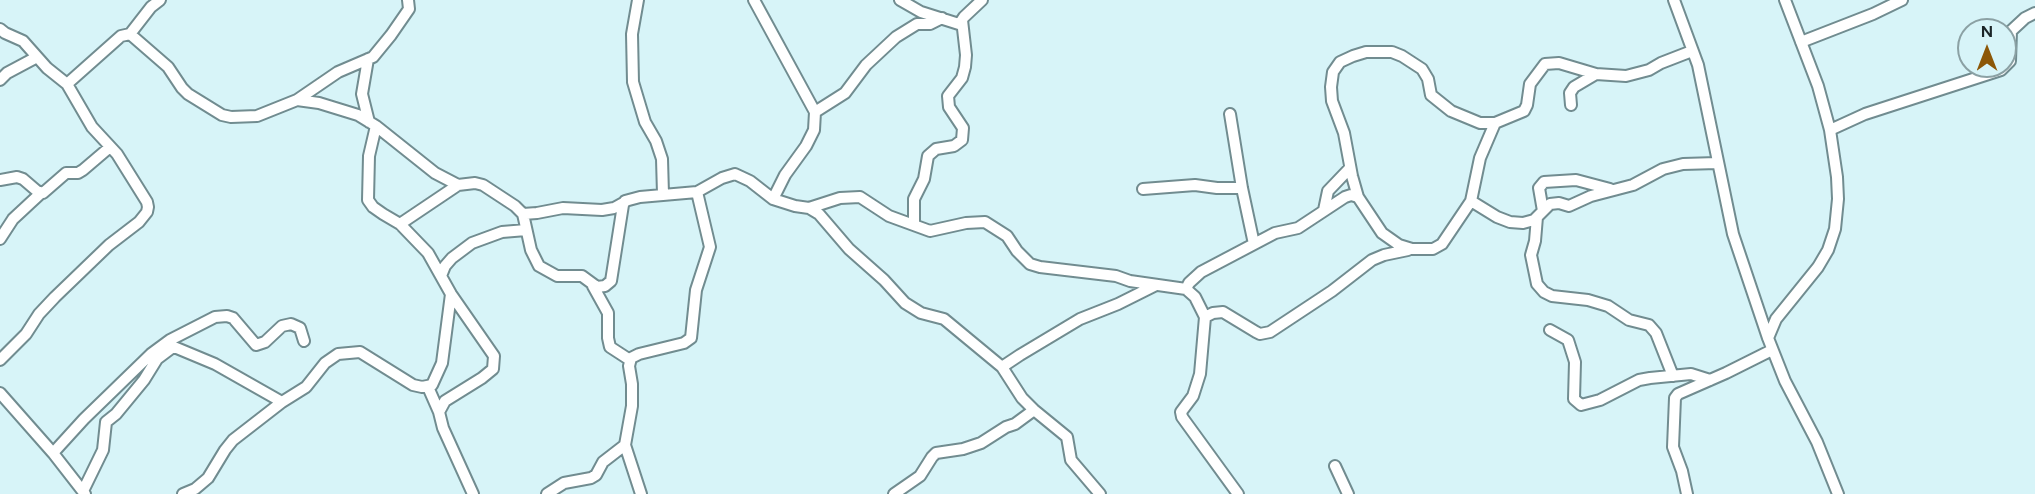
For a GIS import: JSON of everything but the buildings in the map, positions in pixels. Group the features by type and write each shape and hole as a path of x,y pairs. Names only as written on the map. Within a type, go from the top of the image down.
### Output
{"street":[{"path":"67,84 121,36 130,34 160,0"},
{"path":"130,34 168,67 188,94 222,115 257,116 297,100 338,72 368,59 381,49 403,18 409,9 408,0"},
{"path":"638,0 632,34 633,82 645,122 656,141 662,159 663,194"},
{"path":"754,0 815,112 814,130 806,146 785,175 773,199"},
{"path":"900,0 911,8 962,24"},
{"path":"914,225 914,199 924,179 928,156 936,149 954,146 963,136 963,128 949,107 948,101 950,92 962,78 965,67 966,47 962,24 964,17 982,0"},
{"path":"1674,0 1698,65 1733,234 1772,350 1785,381 1817,442 1838,494"},
{"path":"1768,338 1776,319 1818,267 1828,250 1837,215 1837,188 1830,130 1818,86 1785,0"},
{"path":"1801,42 1902,0"},
{"path":"1830,130 1865,114 2001,70 2010,61 2011,31 2025,18 2035,13"},
{"path":"815,112 845,93 854,78 866,65 902,33 917,24 930,24 942,18"},
{"path":"0,360 26,334 55,297 109,245 139,222 147,212 147,202 117,154 92,127 67,84 23,41 2,34"},
{"path":"1412,249 1399,245 1382,233 1358,197 1331,87 1333,72 1340,62 1353,56 1376,51 1392,52 1422,69 1428,79 1431,95 1451,111 1480,123 1495,123 1524,111 1530,84 1545,64 1559,63 1596,74 1618,76 1637,74 1692,51"},
{"path":"0,80 7,73 37,57"},
{"path":"368,59 362,94 373,124 368,200 383,214 400,224 428,253 451,294 493,352 492,369 482,378 445,401 439,412"},
{"path":"1571,105 1570,93 1574,87 1596,74"},
{"path":"297,100 335,107 358,115 373,124 435,173 458,185"},
{"path":"1230,114 1254,244"},
{"path":"1205,317 1223,312 1256,332 1265,334 1379,256 1412,249 1432,249 1442,244 1470,201 1480,158 1495,123"},
{"path":"0,239 13,219 41,193 47,191 66,173 78,173 83,170 111,147"},
{"path":"1470,201 1510,222 1523,223 1534,220 1555,202 1569,206 1591,195 1633,186 1663,169 1683,164 1717,163"},
{"path":"1324,210 1328,191 1350,168"},
{"path":"523,214 563,208 602,210 614,208 632,198 697,192 722,178 735,174 750,181 773,199 809,208 819,214 849,249 884,280 905,303 921,313 944,319 1002,368 1022,398 1067,437 1071,460 1075,467 1100,494"},
{"path":"0,180 17,177 41,193"},
{"path":"1613,190 1576,180 1544,182 1539,188 1540,214 1531,255 1537,284 1544,292 1552,296 1588,300 1608,306 1629,320 1649,325 1656,333 1672,376"},
{"path":"400,224 458,185 475,183 483,185 523,214 535,260 544,270 562,277 582,276 593,286 608,313 610,347 630,360"},
{"path":"1143,189 1195,185 1242,188"},
{"path":"630,360 639,354 684,343 691,338 696,290 710,247 697,192"},
{"path":"1186,289 1189,282 1201,272 1275,233 1298,228 1345,197 1351,195 1358,197"},
{"path":"809,208 840,198 860,197 889,216 930,231 966,223 985,222 1007,236 1030,264 1186,289 1195,297 1205,317 1197,387 1180,412 1194,436 1238,494"},
{"path":"593,286 600,288 610,281 624,203"},
{"path":"441,276 445,266 452,258 472,243 502,232 526,230"},
{"path":"1379,256 1382,233"},
{"path":"1002,368 1080,319 1118,304 1156,285"},
{"path":"183,494 202,484 233,440 282,402 306,387 331,358 338,354 360,352 370,356 413,385 428,387 435,381 442,363 451,294"},
{"path":"53,453 130,373 169,345 220,315 237,322 256,345 265,342 282,326 291,324 300,328 304,341"},
{"path":"1550,330 1568,340 1575,362 1574,399 1581,405 1600,400 1639,380 1694,375 1710,380"},
{"path":"169,345 215,364 282,402"},
{"path":"0,393 84,492 103,450 106,422 116,414 144,380 169,345"},
{"path":"1687,494 1673,447 1674,404 1678,394 1772,350"},
{"path":"630,360 632,406 626,445 641,494"},
{"path":"428,387 443,428 473,494"},
{"path":"894,494 920,476 936,453 963,449 981,443 1000,430 1015,424 1034,410"},
{"path":"547,494 564,483 596,475 603,462 626,445"},
{"path":"1335,466 1348,494"}]}
